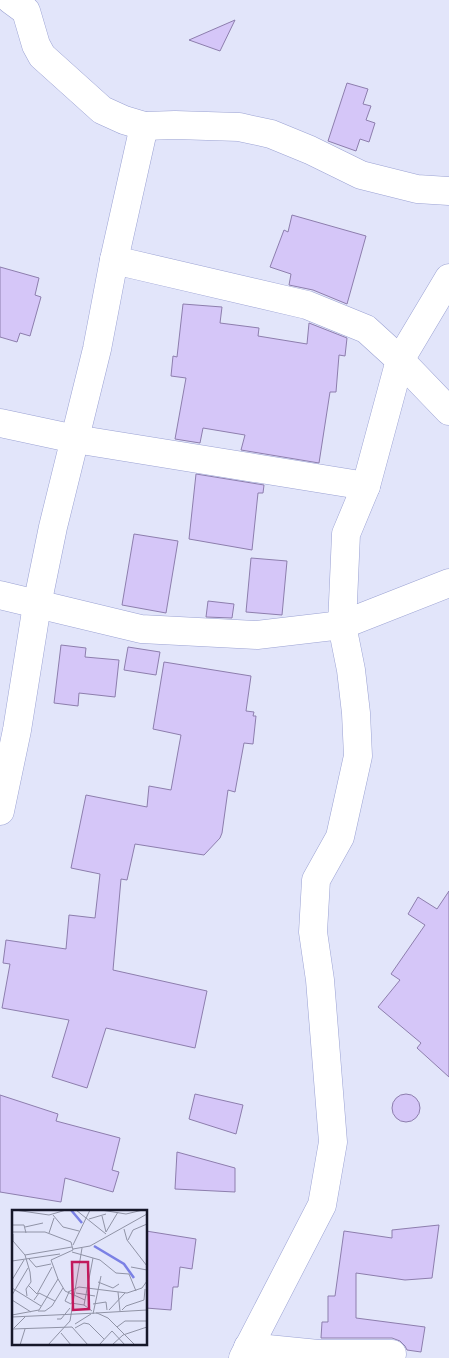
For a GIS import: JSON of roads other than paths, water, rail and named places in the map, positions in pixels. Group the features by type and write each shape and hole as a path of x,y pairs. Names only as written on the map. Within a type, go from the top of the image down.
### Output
{"street":[{"path":"11,0 26,11 36,45 42,56 102,110 124,120 144,126 239,127 271,134 310,150 361,175 416,189 449,191"},
{"path":"0,810 17,730 53,527 97,349 114,260 144,126"},
{"path":"114,260 307,305 366,329 400,360 449,411"},
{"path":"392,1354 245,1352 322,1205 333,1142 320,980 313,932 316,880 340,837 358,756 351,670 342,625 346,534 366,486 400,360 449,278"},
{"path":"0,424 75,439 366,486"},
{"path":"0,595 141,629 257,635 342,625 449,583"}]}
